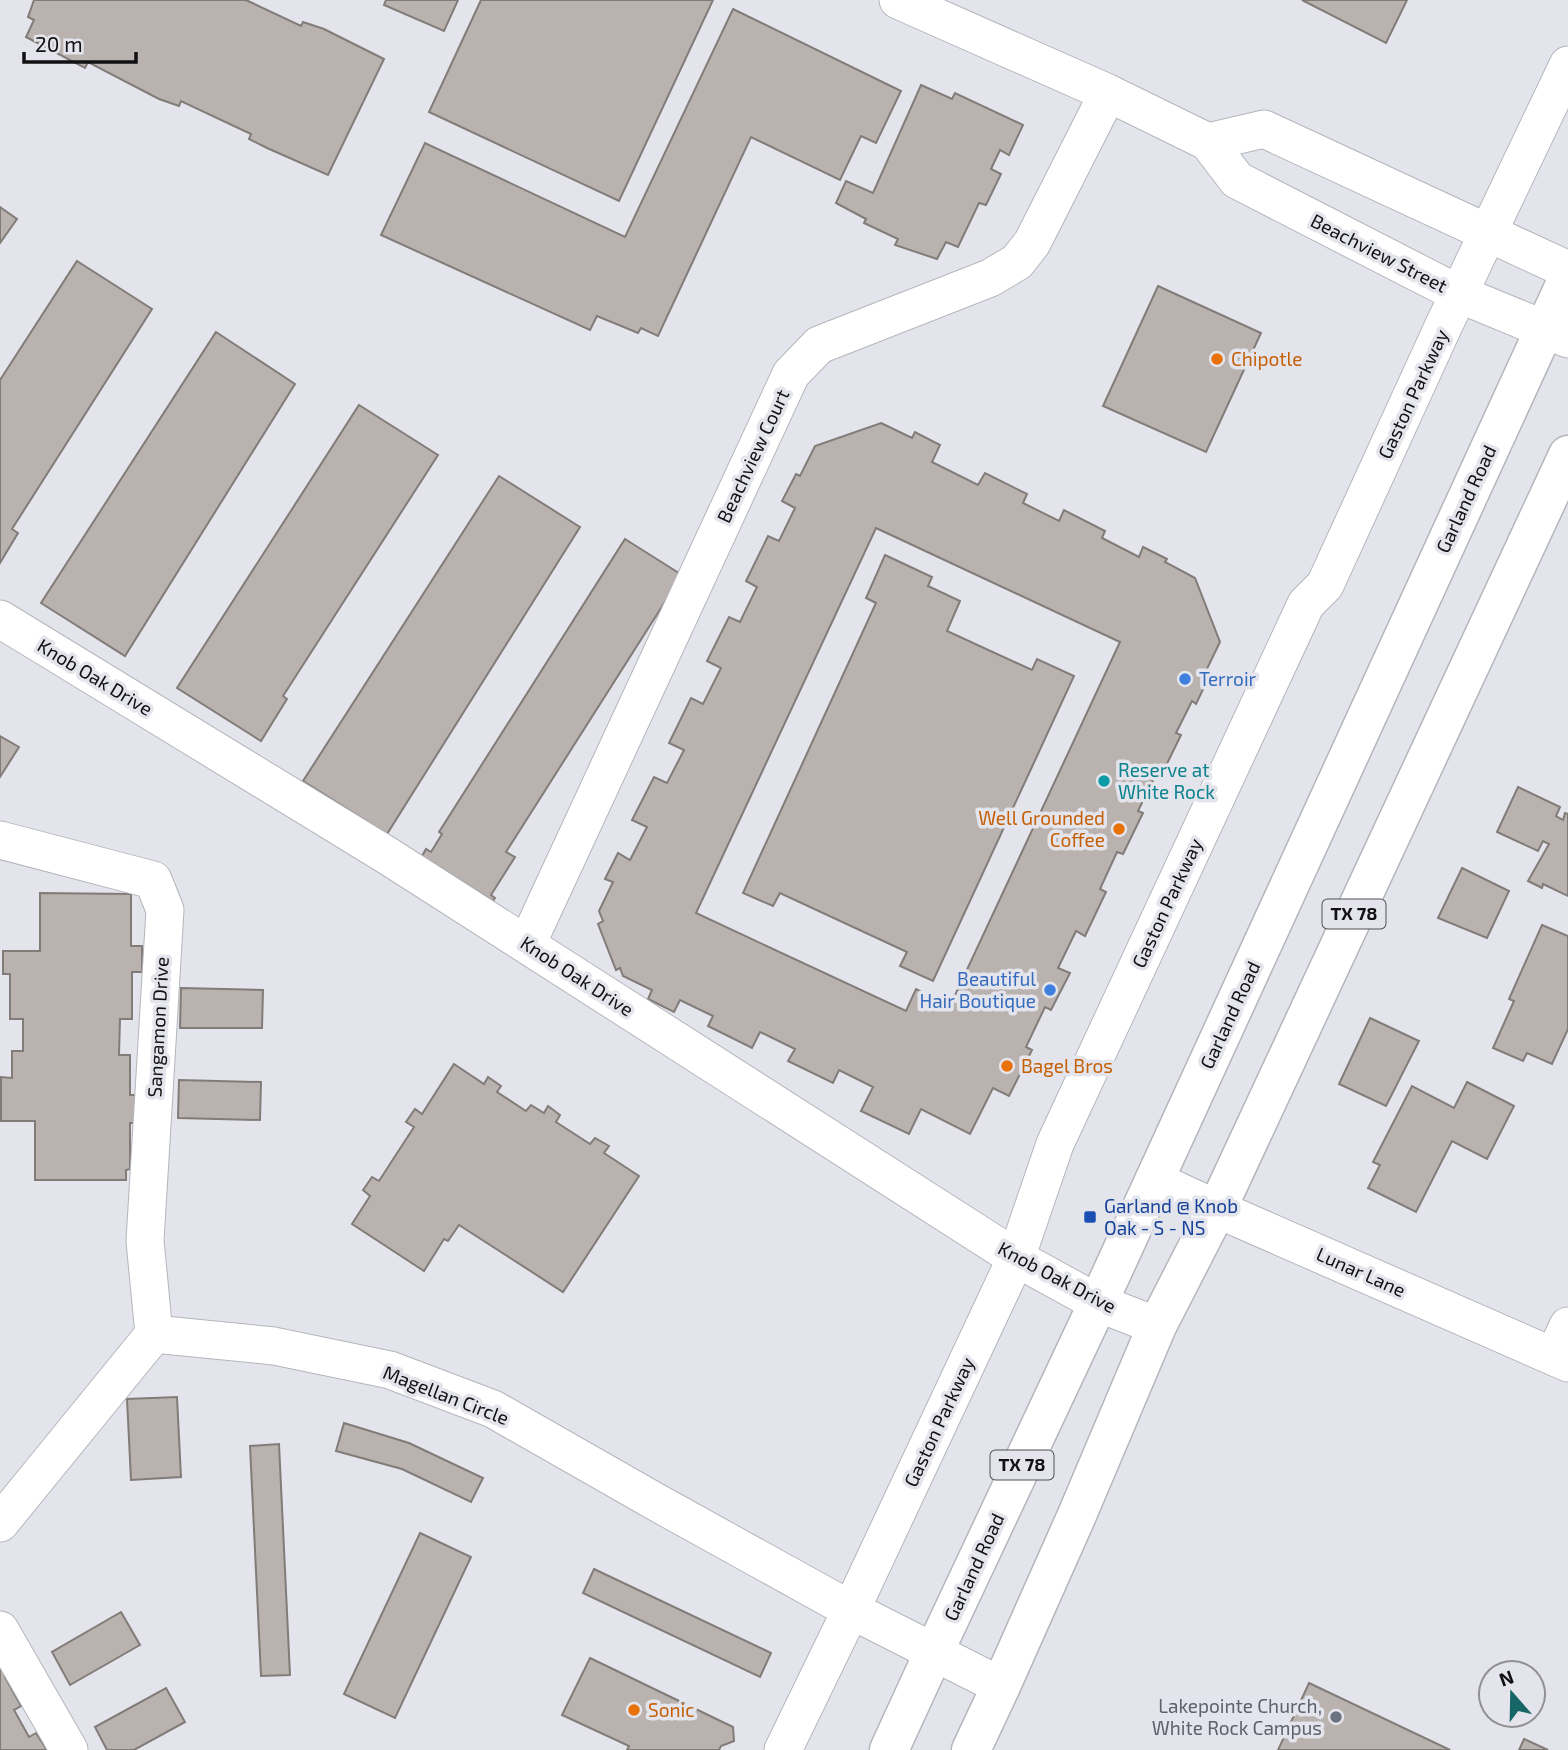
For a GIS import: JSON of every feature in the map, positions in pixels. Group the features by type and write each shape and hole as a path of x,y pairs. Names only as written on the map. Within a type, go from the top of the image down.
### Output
{"main road":[{"name":"Garland Road","path":"890,1750 1154,1180 1556,334 1568,278"},
{"name":"TX 78","path":"971,1750 1077,1515 1157,1326 1217,1209 1568,455"}],"street":[{"name":"Beachview Street","path":"898,0 1108,93 1208,142 1237,180 1459,294 1556,334"},
{"name":"Gaston Parkway","path":"783,1750 852,1611 1016,1258 1055,1144 1306,604 1325,585 1568,65"},
{"name":"Beachview Court","path":"527,944 790,374 819,345 990,278 1017,262 1032,243 1108,93"},
{"path":"1208,142 1264,129 1568,270"},
{"name":"Knob Oak Drive","path":"0,619 388,856 1016,1258 1098,1303 1157,1326"},
{"name":"Sangamon Drive","path":"0,840 153,880 165,910 145,1241 154,1334"},
{"name":"Lunar Lane","path":"1154,1180 1217,1209 1563,1348"},
{"path":"0,1523 154,1334"},
{"name":"Magellan Circle","path":"154,1334 274,1346 390,1370 493,1409 852,1611 1001,1686"},
{"path":"0,1630 69,1750"}],"building":[{"path":"34,0 246,0 301,26 303,22 324,29 384,59 328,175 249,139 251,134 181,101 179,106 159,99 88,62 85,68 26,37 34,20 28,17"},
{"path":"386,0 458,0 444,31 384,5"},
{"path":"481,0 713,0 619,201 429,112"},
{"path":"1302,0 1407,0 1386,43"},
{"path":"733,9 901,91 876,143 861,136 840,180 751,137 658,336 641,328 638,333 597,316 590,330 381,235 425,143 625,237"},
{"path":"921,85 952,99 955,93 1023,125 1009,155 1000,150 991,169 1001,174 986,205 979,203 958,247 946,242 937,259 895,245 898,239 864,223 866,219 836,203 846,181 873,193"},
{"path":"0,207 17,219 0,243"},
{"path":"77,261 152,309 12,529 18,533 0,563 0,380"},
{"path":"1158,286 1261,333 1206,452 1103,406"},
{"path":"216,332 295,384 125,656 41,603"},
{"path":"359,405 438,455 283,696 287,699 261,741 177,688"},
{"name":"Reserve at White Rock","path":"881,423 912,438 915,432 940,445 932,462 978,485 985,473 1027,494 1023,503 1059,521 1064,510 1105,531 1102,538 1139,557 1143,547 1195,578 1220,642 1204,675 1209,677 1196,704 1192,701 1176,733 1181,735 1160,778 1155,776 1138,811 1143,813 1123,854 1117,852 1100,889 1106,892 1085,936 1076,931 1058,968 1070,973 1051,1010 1045,1007 1026,1047 1032,1050 1009,1096 993,1088 970,1134 921,1109 909,1134 861,1111 873,1087 839,1070 833,1083 788,1061 795,1049 760,1032 752,1048 708,1026 713,1016 680,1000 674,1012 648,999 652,990 623,976 620,968 616,970 598,924 603,921 599,911 613,882 605,879 618,853 630,860 647,827 632,820 654,777 667,783 684,750 669,743 691,698 703,704 721,668 707,661 729,617 740,622 757,587 746,581 768,536 779,541 795,508 782,501 796,474 800,476 815,446","holes":["876,528 1120,642 950,1006 916,989 906,1011 696,913"]},
{"path":"499,476 580,527 387,834 303,781"},
{"path":"625,539 682,575 506,852 515,857 491,895 495,898 493,901 422,856 426,849 431,852 442,834 439,832"},
{"path":"885,555 932,577 928,586 960,601 947,631 1032,670 1037,659 1074,676 933,981 900,966 907,952 780,893 773,906 743,893 876,603 866,598"},
{"path":"0,736 19,747 0,777"},
{"path":"1518,787 1560,807 1556,816 1563,820 1565,813 1568,814 1568,896 1543,884 1542,888 1528,881 1549,844 1543,841 1538,851 1497,832"},
{"path":"1462,868 1509,891 1487,938 1438,918"},
{"path":"40,893 131,894 131,946 142,946 142,972 132,972 132,1019 120,1019 119,1055 130,1055 130,1095 140,1095 140,1123 130,1123 130,1169 126,1170 126,1180 35,1180 35,1121 1,1121 1,1077 12,1078 12,1051 23,1051 23,1019 10,1019 10,974 3,974 3,951 40,951"},
{"path":"1542,925 1568,936 1568,1029 1552,1064 1527,1053 1523,1061 1493,1048 1514,1001 1509,999"},
{"path":"181,988 263,990 262,1028 180,1028"},
{"path":"1370,1018 1419,1041 1386,1106 1339,1084"},
{"path":"454,1064 484,1084 488,1077 501,1086 497,1092 526,1111 531,1105 544,1113 548,1106 560,1115 556,1122 590,1144 595,1138 609,1146 604,1153 639,1176 563,1292 459,1225 448,1241 444,1239 424,1271 352,1224 370,1196 363,1190 372,1177 379,1181 414,1127 406,1122 415,1109 422,1114"},
{"path":"179,1080 261,1082 260,1120 178,1118"},
{"path":"1467,1082 1514,1106 1487,1159 1452,1141 1416,1212 1368,1188 1380,1165 1373,1162 1412,1086 1454,1108"},
{"path":"177,1397 181,1477 131,1480 127,1399"},
{"path":"344,1423 409,1443 483,1478 471,1502 402,1469 336,1451"},
{"path":"279,1444 290,1675 261,1676 250,1446"},
{"path":"420,1533 471,1557 395,1718 344,1694"},
{"path":"594,1569 771,1653 760,1677 583,1593"},
{"path":"121,1612 140,1645 70,1685 52,1652"},
{"path":"0,1648 9,1675 5,1677 21,1706 14,1710 29,1737 36,1733 47,1750 0,1750"},
{"path":"590,1658 733,1727 734,1741 721,1746 719,1750 627,1750 629,1746 562,1715"},
{"name":"Lakepointe Church, White Rock Campus","path":"1309,1683 1450,1750 1278,1750"},
{"path":"166,1688 185,1722 134,1750 107,1750 95,1727"},
{"path":"1524,1739 1548,1750 1519,1750"}],"place":[{"name":"Chipotle","path":"1217,359"},
{"name":"Terroir","path":"1185,679"},
{"name":"Reserve at White Rock","path":"1104,781"},
{"name":"Well Grounded Coffee","path":"1119,829"},
{"name":"Beautiful Hair Boutique","path":"1050,990"},
{"name":"Bagel Bros","path":"1007,1066"},
{"name":"Garland @ Knob Oak - S - NS","path":"1090,1217"},
{"name":"Sonic","path":"634,1710"},
{"name":"Lakepointe Church, White Rock Campus","path":"1336,1717"}]}
